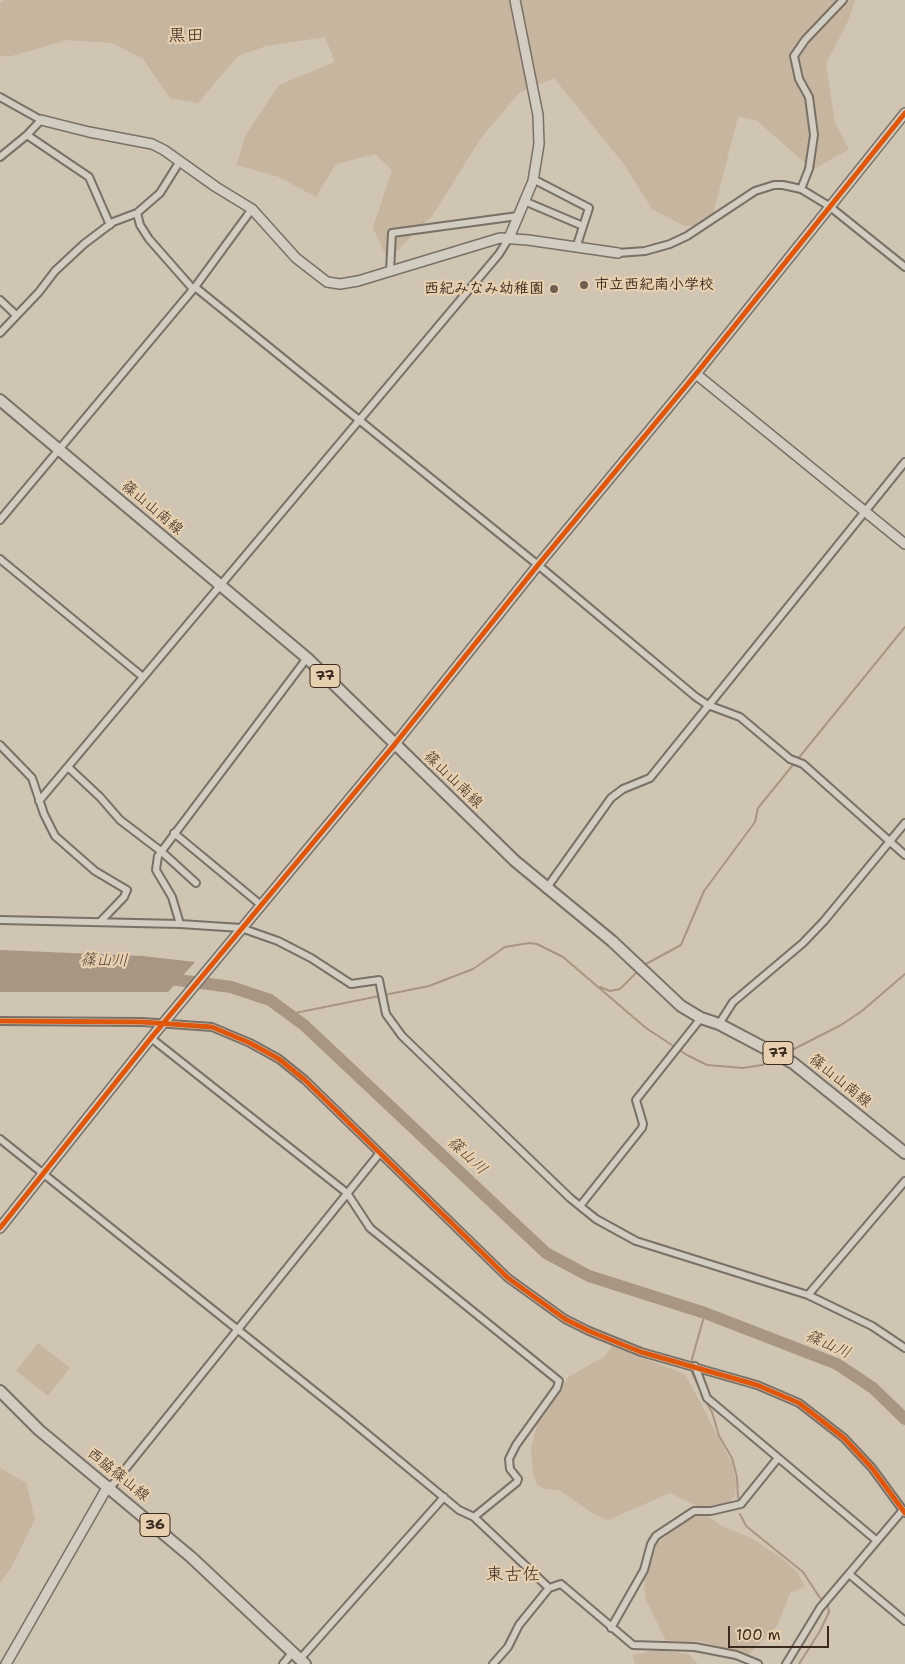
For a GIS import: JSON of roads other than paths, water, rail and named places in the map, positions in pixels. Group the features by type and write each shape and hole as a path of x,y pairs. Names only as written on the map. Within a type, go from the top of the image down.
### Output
{"main road":[{"name":"篠山山南線","path":"0,400 307,658 546,889 612,941 681,1006 701,1018 719,1024 793,1062 905,1153"},
{"name":"西脇篠山線","path":"0,1391 39,1430 191,1557 299,1658"}],"street":[{"path":"39,802 70,768 499,254 509,238 534,179 538,160 538,115 515,0"},
{"path":"832,0 834,9"},
{"path":"801,189 809,169 814,135 809,97 798,79 794,56 843,0"},
{"path":"0,97 41,120 89,132 152,144 252,209 296,258 327,282 340,284 358,281 485,242 509,238 618,253 645,251 678,240 755,191 774,185 801,189 829,206 905,267"},
{"path":"0,1228 151,1038 396,744 538,565 696,374 905,113"},
{"path":"0,157 27,135 41,120"},
{"path":"27,135 89,177 110,224"},
{"path":"0,333 39,292 55,271 110,224 137,213 160,194 180,161"},
{"path":"534,179 589,208 576,248"},
{"path":"524,202 583,226"},
{"path":"0,520 194,288 252,209"},
{"path":"137,213 149,239 194,288 538,565 708,705 740,717 790,759 803,764 905,855"},
{"path":"390,270 392,234 518,216"},
{"path":"0,300 16,315"},
{"path":"696,374 905,544"},
{"path":"546,889 611,798 622,788 650,778 905,462"},
{"path":"0,559 144,678"},
{"path":"180,924 172,897 156,870 162,852 174,833 307,658"},
{"path":"0,745 32,778 39,802 55,836 94,871 127,890 124,897 100,922"},
{"path":"70,768 100,797 120,820 162,852 196,883"},
{"path":"719,1024 734,1002 803,944 905,823"},
{"path":"174,833 261,905"},
{"path":"0,920 180,924 239,931 278,941 311,958 351,984 379,980 385,1009 390,1022 402,1036 580,1206 596,1219 636,1241 808,1295 872,1326 905,1348"},
{"path":"580,1206 642,1128 643,1124 636,1100 701,1018"},
{"path":"0,1020 165,1022 212,1027 250,1043 279,1059 305,1080 378,1154 508,1278 565,1319 641,1352 758,1385 799,1403 844,1438 872,1468 904,1511 876,1540 820,1608 786,1664"},
{"path":"151,1038 346,1193 370,1228 559,1382 516,1445 509,1459 510,1468 518,1479 517,1482 474,1518"},
{"path":"0,1139 459,1510 474,1518 549,1588"},
{"path":"6,1664 109,1487 378,1154"},
{"path":"808,1295 905,1181"},
{"path":"695,1366 707,1398 876,1540"},
{"path":"611,1628 644,1570 651,1544 656,1536 694,1511 711,1511 741,1504 778,1458"},
{"path":"283,1664 299,1658 444,1497"},
{"path":"849,1574 905,1621"},
{"path":"493,1664 508,1647 519,1625 549,1588 561,1584 633,1645 696,1648 736,1655 758,1664"}],"water":[{"path":"0,950 143,956 195,962 168,992 0,992"}],"waterway":[{"path":"644,965 681,945 704,891 755,822 758,808 905,627"},
{"path":"290,1014 429,986 473,969 505,947 529,943 537,944 563,957 646,1028 687,1055 707,1065 743,1068 762,1065 775,1059"},
{"path":"600,987 610,991 620,989 639,970"},
{"path":"790,1051 841,1025 862,1011 905,974"},
{"name":"篠山川","path":"163,978 231,987 270,1000 304,1025 546,1253 589,1276 705,1313 837,1364 873,1388 905,1419"},
{"path":"702,1393 692,1373 692,1359 705,1313"},
{"path":"705,1400 712,1412 719,1436 732,1458 737,1477 738,1498"},
{"path":"740,1514 746,1526 803,1572 820,1598 828,1606 829,1612 820,1631 799,1664"}],"place":[{"name":"市立西紀南小学校","path":"584,285"},
{"name":"西紀みなみ幼稚園","path":"554,289"}],"district":[{"name":"黒田","path":"186,36"},
{"name":"東古佐","path":"513,1575"}]}
